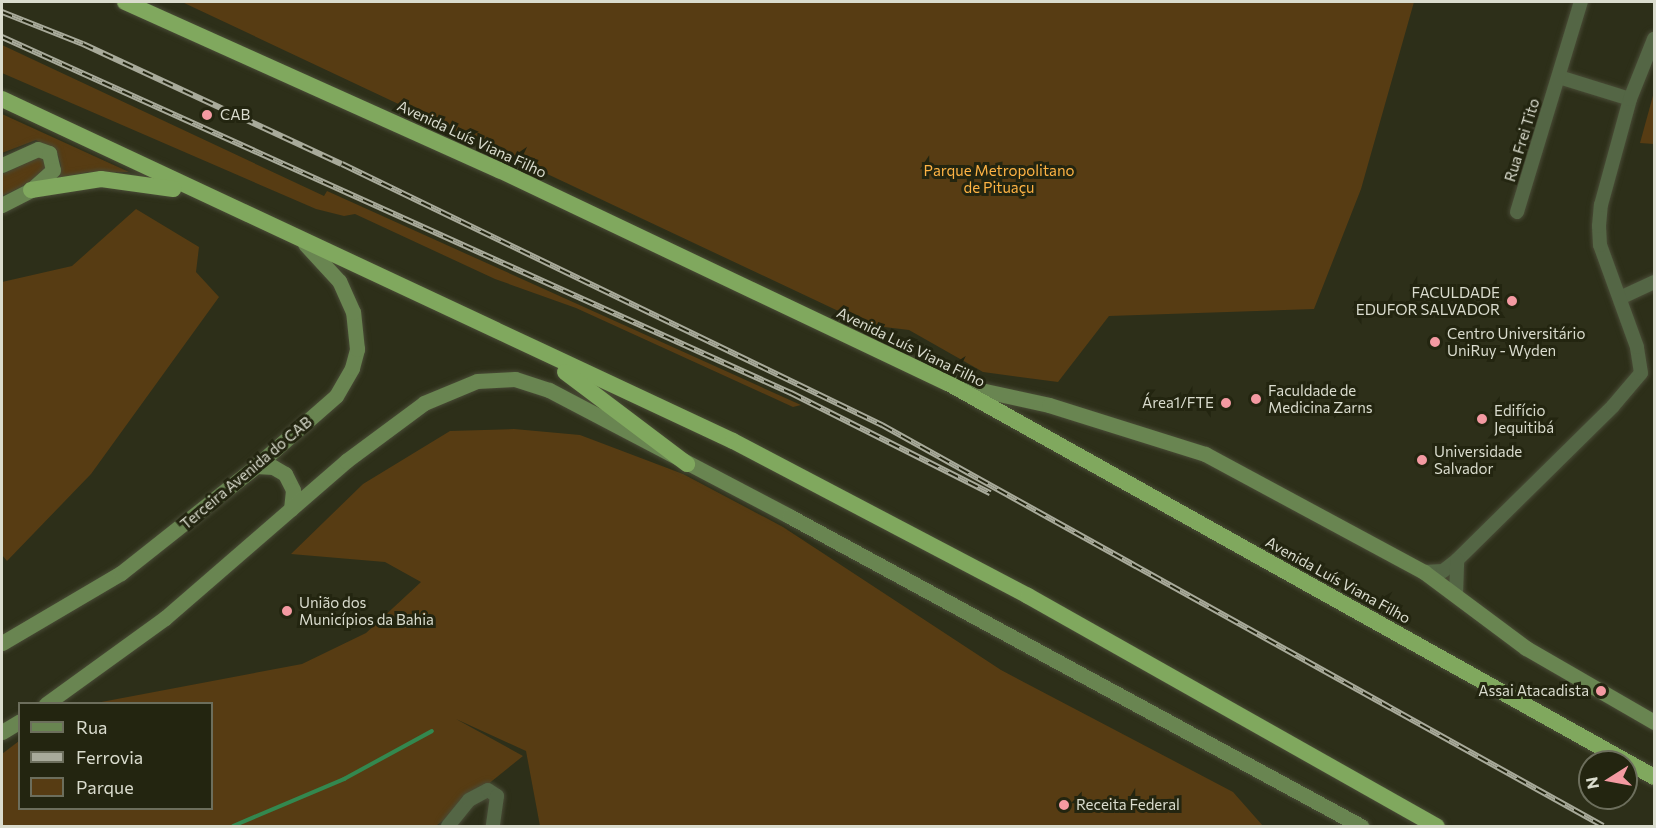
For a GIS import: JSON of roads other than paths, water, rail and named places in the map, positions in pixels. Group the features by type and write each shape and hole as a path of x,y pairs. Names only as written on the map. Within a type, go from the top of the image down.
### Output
{"highway":[{"name":"Avenida Luís Viana Filho","path":"125,2 499,170 948,383 1654,777"},
{"path":"2,99 197,194 733,441 1038,601 1437,826"},
{"path":"31,190 101,179 197,194"},
{"path":"532,349 687,464"}],"main road":[{"path":"2,165 38,149 48,153 53,170 31,190 2,205"},
{"name":"Terceira Avenida do CAB","path":"2,643 121,573 256,466 336,396 352,368 357,349 357,332 348,296 327,264 300,240"},
{"path":"49,702 165,618 373,439 424,403 457,387 497,377 533,383 1362,826"},
{"path":"948,383 1049,405 1188,446 1424,572 1526,648 1654,722"},
{"path":"256,466 273,467 285,474 293,490 291,509"},
{"path":"2,732 18,722"}],"street":[{"name":"Rua Frei Tito","path":"1517,212 1581,2"},
{"path":"1424,572 1443,570 1457,560 1639,378 1640,357 1600,245 1599,226 1600,205 1630,99 1654,39"},
{"path":"1559,77 1630,99"},
{"path":"1620,298 1654,282"},
{"path":"1456,595 1457,560"},
{"path":"448,826 469,800 488,790 497,796 493,826"}],"waterway":[{"path":"233,826 344,779 432,731"}],"railway":[{"path":"2,12 83,44 342,164 882,425 1603,826"},
{"path":"2,37 791,393 990,493"}],"place":[{"name":"CAB","path":"207,115"},
{"name":"FACULDADE EDUFOR SALVADOR","path":"1512,301"},
{"name":"Centro Universitário UniRuy - Wyden","path":"1435,342"},
{"name":"Faculdade de Medicina Zarns","path":"1256,399"},
{"name":"Área1/FTE","path":"1226,403"},
{"name":"Edifício Jequitibá","path":"1482,419"},
{"name":"Universidade Salvador","path":"1422,460"},
{"name":"União dos Municípios da Bahia","path":"287,611"},
{"name":"Assai Atacadista","path":"1601,691"},
{"name":"Receita Federal","path":"1064,805"}],"park label":[{"name":"Parque Metropolitano de Pituaçu","path":"999,178"}]}
